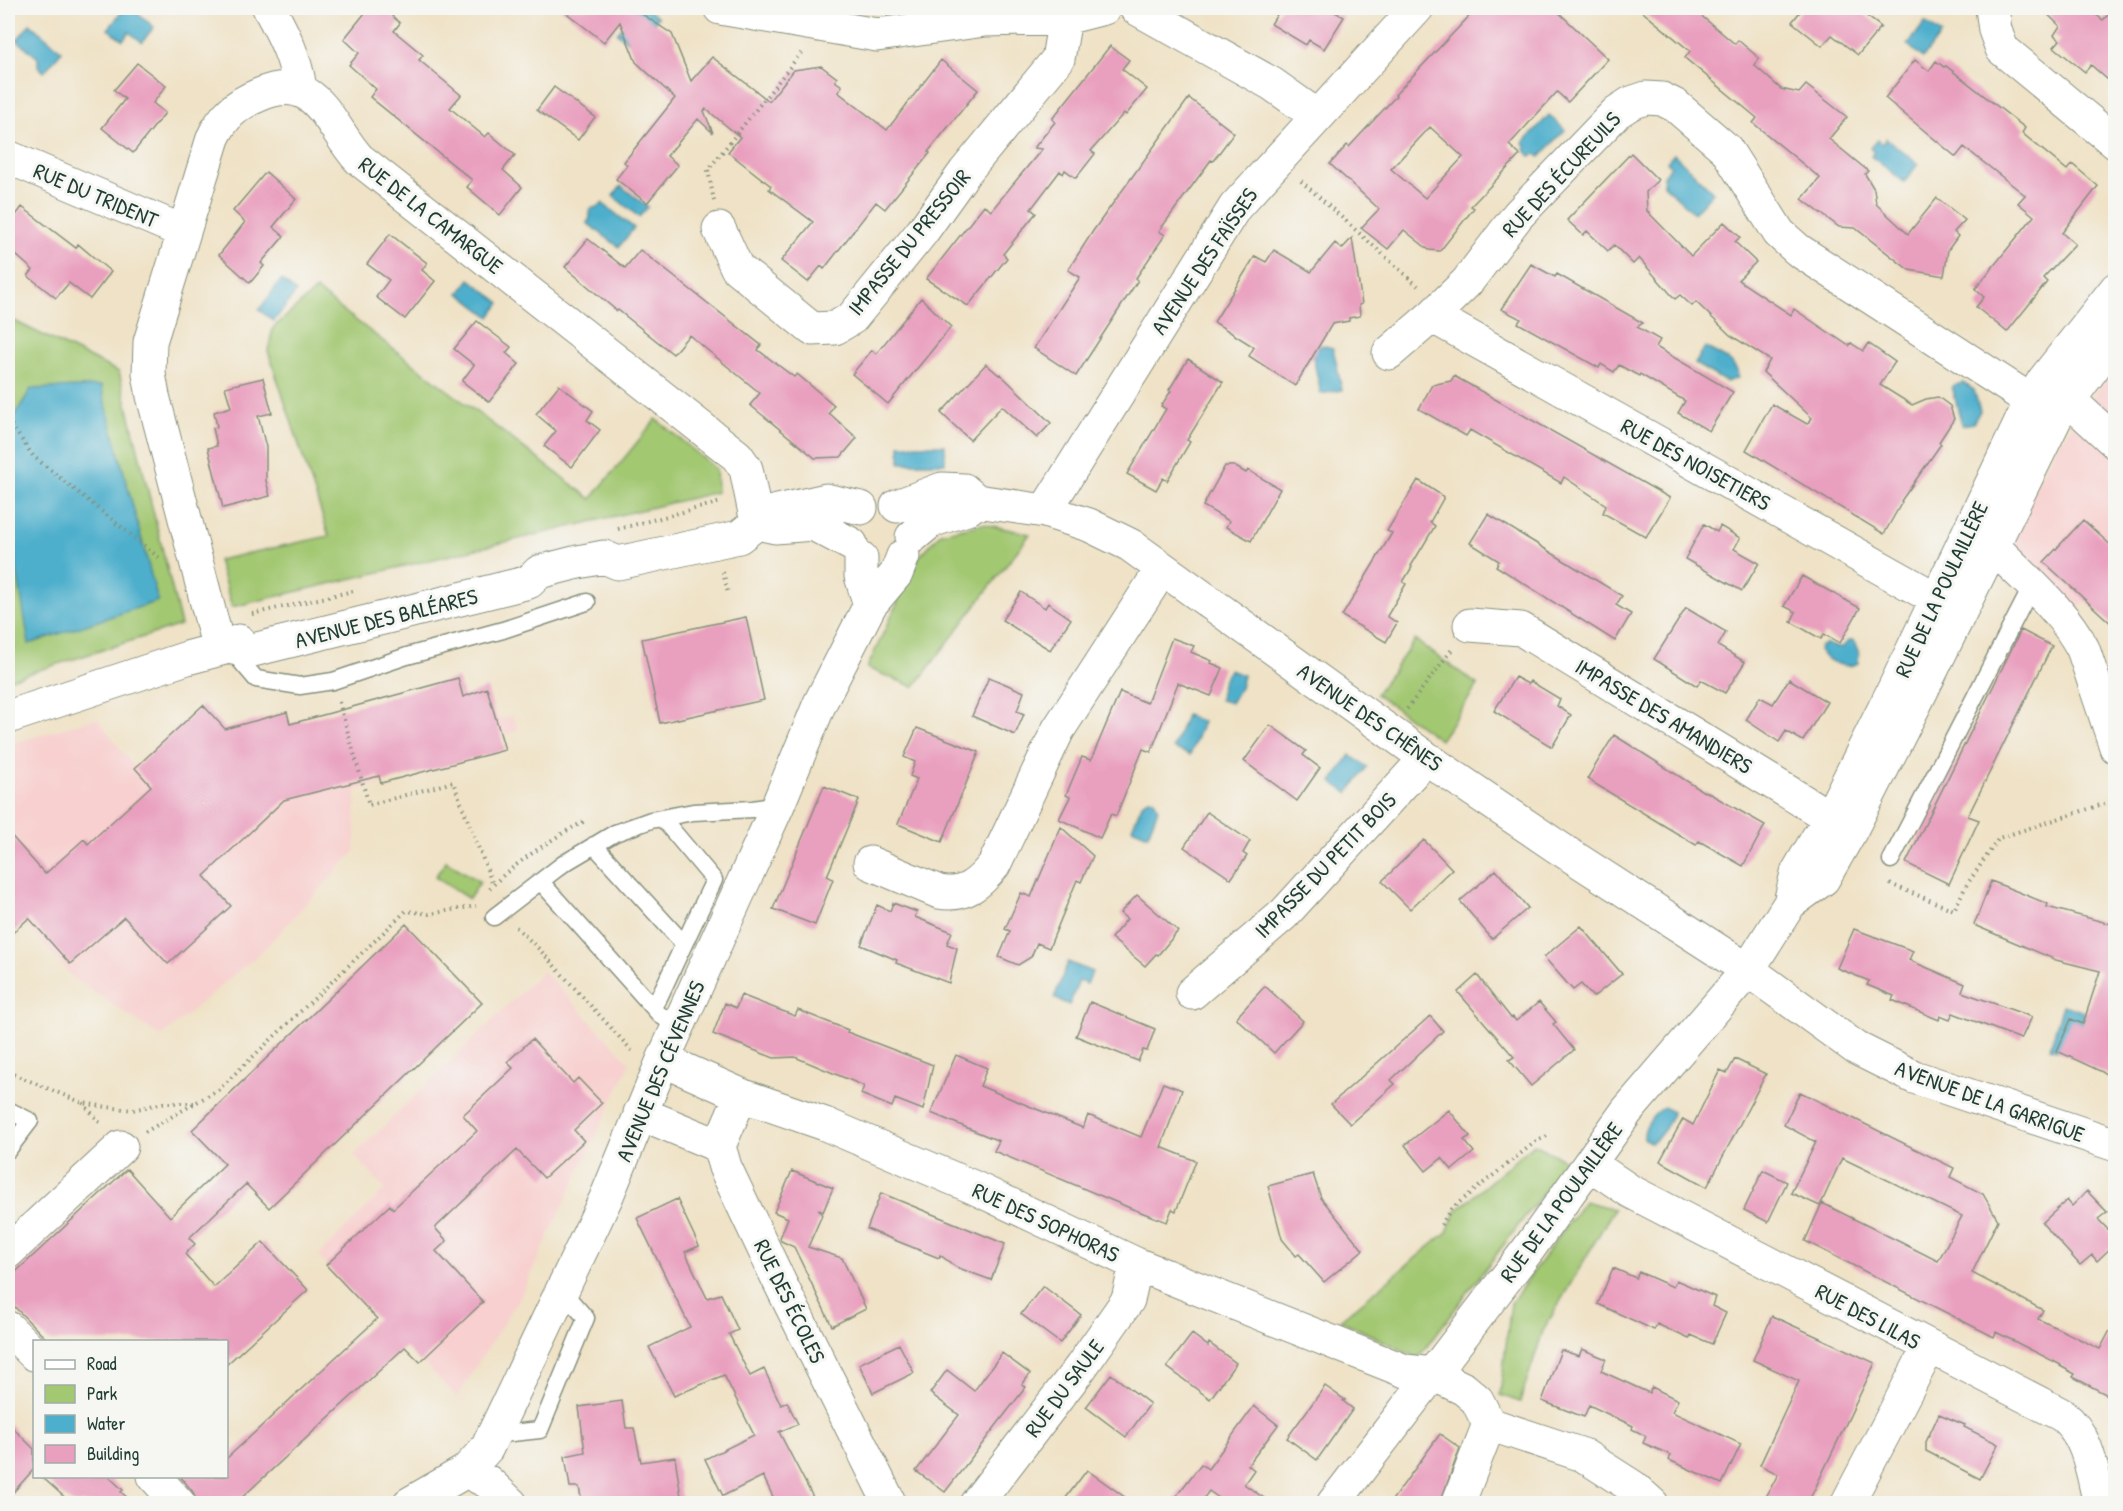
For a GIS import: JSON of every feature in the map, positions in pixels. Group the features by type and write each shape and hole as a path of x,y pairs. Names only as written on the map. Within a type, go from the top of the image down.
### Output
{"street":[{"path":"224,648 149,374 150,342 213,138 220,123 231,110 246,100 280,87 300,90 297,68 288,41 269,8"},
{"path":"720,8 877,35 985,14 1065,18 1104,8"},
{"path":"1136,8 1272,84 1317,116"},
{"name":"AVENUE DES FAÏSSES","path":"1045,512 1235,207 1418,8"},
{"path":"1992,8 1995,30 2002,50 2115,143"},
{"name":"IMPASSE DU PRESSOIR","path":"719,229 737,268 812,329 835,328 852,318 922,232 965,172 1058,58 1065,18"},
{"name":"RUE DE LA CAMARGUE","path":"300,90 314,99 328,113 348,147 359,159 737,456 746,470 757,523"},
{"name":"RUE DES ÉCUREUILS","path":"1389,353 1467,282 1518,215 1617,112 1631,103 1646,98 1662,99 1676,106 1726,148 1779,233 1798,250 2115,443"},
{"name":"RUE DU TRIDENT","path":"8,157 184,232"},
{"name":"RUE DE LA POULAILLÈRE","path":"1333,1503 1530,1247 1627,1111 1748,970 1790,903 1823,879 1841,823 1894,689 1948,605 1992,545 2037,458 2051,405 2044,380 2115,289"},
{"name":"RUE DES NOISETIERS","path":"1432,316 1948,605"},
{"name":"RUE DE LA POULAILLÈRE","path":"1948,605 2051,405 2115,337"},
{"name":"AVENUE DES CHÊNES","path":"897,506 942,489 964,490 977,501 1045,512 1089,525 1130,545 1426,758 1556,846 1748,970"},
{"name":"AVENUE DES BALÉARES","path":"8,717 224,648 249,651 314,636 529,582 539,572 604,557 618,563 739,537 771,513 826,500 861,508"},
{"path":"757,523 776,527 813,524 856,551 869,563 887,565 908,547 931,521 967,509 977,501"},
{"path":"870,605 856,551 849,535 850,525 855,516 861,508 879,502 897,506 909,519 912,528 908,547"},
{"path":"1992,545 2059,614 2076,636 2083,649 2115,747"},
{"name":"AVENUE DES CÉVENNES","path":"409,1503 466,1471 487,1448 606,1198 659,1070 665,1018 778,805 820,703 870,605 896,574 908,547"},
{"path":"870,863 939,892 951,894 972,887 984,878 994,865 1058,730 1162,569"},
{"name":"IMPASSE DES AMANDIERS","path":"1470,626 1521,629 1841,823"},
{"name":"IMPASSE DU PETIT BOIS","path":"1192,993 1284,914 1426,758"},
{"name":"AVENUE DE LA GARRIGUE","path":"1748,970 1856,1048 1914,1077 2115,1145"},
{"name":"RUE DES SOPHORAS","path":"659,1070 825,1124 973,1187 1136,1264 1405,1371 1433,1374 1464,1389 1477,1400 1489,1424"},
{"path":"640,1113 719,1146 741,1095"},
{"path":"8,1252 121,1146"},
{"name":"RUE DES ÉCOLES","path":"719,1146 725,1167 780,1283 890,1503"},
{"name":"RUE DES LILAS","path":"1590,1164 1629,1191 2046,1406 2073,1424 2083,1439 2100,1503"},
{"name":"RUE DU SAULE","path":"976,1503 1082,1367 1128,1300 1136,1264"},
{"path":"8,1328 33,1353"},
{"path":"1847,1503 1929,1347"},
{"path":"1458,1503 1489,1424 1582,1455 1633,1487 1652,1503"},
{"path":"466,1471 488,1482 511,1503"},
{"path":"156,1478 179,1503"}],"lane":[{"path":"1891,860 2032,586"},
{"path":"224,648 256,679 300,686 333,681 407,656 502,630 587,602"},
{"path":"497,915 563,864 615,832 662,818 693,812 753,809 778,805"},
{"path":"662,818 714,880 683,943 665,1018"},
{"path":"594,845 683,943"},
{"path":"541,882 665,1018"},
{"path":"8,1110 30,1121 8,1150"}],"path":[{"path":"719,229 708,170 822,26"},
{"path":"1277,159 1417,282 1432,316"},
{"path":"8,420 33,456 169,565"},
{"path":"722,571 728,593"},
{"path":"1390,732 1470,626"},
{"path":"333,681 369,805 453,782 493,885"},
{"path":"1889,883 1954,910 1966,886 1999,838 2115,800"},
{"path":"121,1146 218,1090 406,911 429,914 478,905 497,915 539,949 631,1049 659,1070"},
{"path":"8,1072 82,1103 106,1107 133,1110 163,1103 196,1103"},
{"path":"1441,1225 1451,1209 1535,1142 1546,1136"}],"shaded area":[{"path":"2115,369 2115,568 2074,614 2003,549 2055,449"},
{"path":"458,678 463,696 487,688 497,719 513,716 518,730 501,736 505,750 356,790 355,851 265,948 161,1037 74,979 8,905 8,745 97,718 135,768 203,705 225,729 287,712 293,736"},
{"path":"543,971 630,1063 522,1293 457,1397 318,1256 385,1189 354,1155"}],"green space":[{"path":"316,290 591,499 656,419 716,469 717,492 232,607 218,560 329,536 268,351 273,328"},
{"path":"8,318 119,372 181,625 8,680"},
{"path":"983,524 1030,534 914,687 867,668 919,557 941,533"},
{"path":"1415,640 1478,685 1440,740 1376,694"},
{"path":"446,861 480,882 469,899 435,877"},
{"path":"1534,1144 1567,1161 1418,1358 1340,1320 1447,1232 1455,1212"},
{"path":"1584,1201 1614,1209 1543,1331 1520,1402 1500,1395 1511,1303"}],"water":[{"path":"125,8 131,8 154,27 142,42 129,32 123,40 108,29"},
{"path":"636,8 645,8 658,17 644,36 630,43 617,33"},
{"path":"1925,22 1941,34 1923,58 1908,45"},
{"path":"30,24 62,51 44,72 38,66 38,58 17,40"},
{"path":"1549,115 1565,130 1540,157 1535,154 1530,156 1523,143"},
{"path":"1886,138 1918,164 1904,182 1871,156 1874,152 1870,148 1877,140 1882,144"},
{"path":"1674,154 1713,192 1694,213 1664,185 1663,176 1671,166 1667,162"},
{"path":"621,186 648,207 639,217 613,196"},
{"path":"602,203 634,228 619,247 587,223 590,218 590,209"},
{"path":"470,279 500,303 490,317 459,293"},
{"path":"281,280 296,292 274,321 259,310"},
{"path":"1322,345 1333,348 1342,390 1321,394 1312,352"},
{"path":"1705,347 1731,363 1735,367 1738,378 1726,382 1695,364"},
{"path":"1963,383 1974,390 1980,411 1973,423 1962,425 1952,386"},
{"path":"101,386 158,601 29,644 8,516 8,426 31,389"},
{"path":"900,445 945,445 945,463 900,463"},
{"path":"1848,641 1854,641 1859,653 1858,663 1853,665 1837,664 1819,651 1820,647 1825,644 1843,647"},
{"path":"1229,670 1243,675 1240,688 1231,703 1220,700 1222,683"},
{"path":"1186,715 1203,722 1190,755 1173,748"},
{"path":"1350,755 1367,767 1348,793 1332,782"},
{"path":"1154,799 1158,809 1148,835 1132,828 1143,802"},
{"path":"1068,962 1092,972 1087,984 1079,981 1069,1005 1054,998"},
{"path":"2063,1005 2085,1012 2073,1055 2050,1048"},
{"path":"1664,1107 1672,1112 1671,1116 1664,1129 1651,1143 1644,1138 1645,1129 1653,1116"}],"building":[{"path":"369,8 383,8 400,23 394,31 423,55 419,60 461,95 450,108 485,137 489,133 515,155 503,170 522,187 500,215 467,187 472,180 370,97 376,89 349,65 359,53 344,39"},
{"path":"560,8 633,8 672,34 691,81 712,57 769,101 794,70 821,66 837,78 835,81 842,86 838,92 887,130 941,60 978,90 885,209 876,202 824,269 821,266 808,282 781,261 813,222 769,189 771,186 728,152 740,137 706,109 704,111 713,133 698,119 667,156 678,165 647,203 616,179 627,165 624,162 675,98 636,62 620,22 604,42"},
{"path":"1281,8 1328,8 1344,17 1324,49 1309,40 1306,45 1271,24"},
{"path":"1477,8 1554,8 1608,59 1568,102 1557,92 1509,145 1520,155 1471,206 1474,208 1440,251 1429,250 1404,230 1388,249 1361,228 1379,209 1330,164 1347,145 1349,147","holes":["1430,127 1463,157 1425,198 1391,169"]},
{"path":"1638,8 1692,8 1735,44 1738,40 1759,58 1754,65 1781,89 1799,93 1806,85 1847,117 1829,139 1868,171 1865,174 1874,189 1876,204 1908,234 1937,198 1965,220 1954,232 1958,236 1948,250 1944,276 1909,270 1855,228 1839,227 1802,199 1820,178 1753,123 1757,118 1685,58 1690,51"},
{"path":"1803,8 1856,8 1881,27 1858,55 1832,35 1822,46 1792,22"},
{"path":"2041,8 2087,8 2103,20 2115,8 2115,86 2091,65 2085,72 2054,47 2060,40 2054,35 2060,26"},
{"path":"1110,46 1129,60 1122,69 1147,89 1126,115 1124,113 1091,151 1095,154 1076,178 1065,170 1063,174 1060,171 1031,209 1036,213 1003,254 1007,258 968,306 926,279 984,205 991,211 1042,149 1034,148 1055,122 1052,119"},
{"path":"1915,60 1929,71 1936,61 1946,66 2025,128 2022,133 2067,170 2072,164 2098,186 2062,233 2075,244 2043,278 2047,282 2007,332 1976,307 1984,297 1975,289 2034,216 2018,203 2025,195 1964,147 1956,157 1885,98"},
{"path":"137,63 166,86 153,103 165,113 133,153 102,128 125,99 114,90"},
{"path":"554,87 595,117 578,140 537,110"},
{"path":"1189,98 1234,133 1213,161 1211,160 1159,231 1165,235 1076,376 1034,348 1080,277 1068,270 1093,231"},
{"path":"1631,153 1658,180 1646,192 1647,211 1691,256 1724,222 1740,237 1735,242 1756,262 1738,280 1791,315 1794,309 1849,346 1851,343 1863,351 1868,343 1895,362 1880,385 1912,405 1938,397 1950,406 1954,419 1939,442 1941,444 1901,501 1884,534 1746,450 1772,404 1807,424 1812,418 1763,372 1770,360 1730,335 1696,302 1692,306 1680,295 1675,299 1639,258 1633,264 1614,245 1608,251 1587,231 1583,235 1567,220"},
{"path":"266,172 296,199 273,227 284,236 261,263 264,266 250,283 219,255 245,222 233,211"},
{"path":"22,207 76,248 78,244 111,272 90,299 69,283 56,298 28,276 33,270 8,248 8,226"},
{"path":"390,234 427,263 422,270 435,281 405,319 376,297 389,280 367,264"},
{"path":"1352,238 1362,304 1359,305 1360,316 1332,324 1295,386 1249,356 1254,347 1214,322 1255,256 1266,262 1274,250 1311,272 1335,243 1342,249"},
{"path":"588,239 625,268 640,250 761,345 758,350 794,377 797,374 834,405 829,413 857,438 841,457 815,458 750,405 760,393 689,335 673,354 565,267"},
{"path":"1531,264 1555,277 1557,274 1643,323 1637,327 1660,340 1656,347 1733,392 1709,431 1678,413 1685,401 1640,374 1639,376 1619,365 1614,372 1601,364 1599,368 1518,323 1521,319 1501,309"},
{"path":"921,298 951,327 888,404 852,374 872,350 876,354"},
{"path":"477,321 511,347 506,353 519,364 489,402 462,381 474,365 454,349"},
{"path":"1188,359 1223,382 1187,440 1190,442 1167,481 1163,478 1156,490 1127,474 1166,409 1161,406"},
{"path":"986,364 1000,374 1051,423 1037,438 1002,406 970,440 941,413"},
{"path":"1454,376 1670,498 1646,537 1603,513 1606,505 1564,477 1561,483 1470,430 1466,436 1419,409 1432,385 1451,381"},
{"path":"263,378 272,413 258,416 266,447 266,481 270,496 223,508 208,448 217,446 213,428 217,427 214,412 231,407 225,387"},
{"path":"559,385 593,411 587,420 600,430 572,467 544,446 556,431 536,414"},
{"path":"1225,466 1234,466 1246,473 1248,470 1280,489 1251,541 1226,527 1229,521 1203,506"},
{"path":"1418,480 1444,497 1430,522 1435,526 1411,566 1403,582 1406,584 1387,616 1397,623 1386,642 1342,616 1392,533 1387,531"},
{"path":"1488,514 1622,596 1616,605 1631,614 1615,641 1496,566 1499,561 1470,543"},
{"path":"2083,520 2115,549 2115,627 2044,562"},
{"path":"1704,524 1717,532 1720,526 1740,538 1734,549 1759,563 1742,591 1685,559"},
{"path":"1802,576 1860,608 1840,643 1824,634 1821,639 1791,622 1796,612 1784,606"},
{"path":"1021,592 1045,608 1048,603 1071,619 1050,650 1002,620"},
{"path":"1686,608 1726,632 1718,646 1745,662 1725,693 1701,680 1697,686 1654,659"},
{"path":"746,617 764,700 660,723 642,639"},
{"path":"2021,630 2052,646 1968,816 1979,820 1949,884 1906,863"},
{"path":"1172,638 1194,646 1191,652 1223,668 1211,696 1178,683 1151,752 1143,749 1116,816 1111,814 1100,838 1059,819 1070,797 1066,795 1082,757 1091,760 1120,692 1147,703"},
{"path":"989,677 1024,692 1017,711 1024,714 1015,735 972,716"},
{"path":"1515,677 1528,684 1530,681 1560,699 1557,706 1571,715 1552,747 1494,711"},
{"path":"458,678 463,697 487,688 505,750 381,783 379,776 284,800 204,876 231,906 168,964 124,917 70,964 29,918 8,937 8,832 45,874 84,839 88,844 151,786 135,768 203,705 225,729 287,712 290,724"},
{"path":"1789,679 1827,702 1803,741 1786,731 1779,742 1746,720 1760,697 1773,704"},
{"path":"1270,725 1306,751 1303,755 1320,768 1297,801 1244,761"},
{"path":"917,728 979,752 942,842 898,824 917,779 910,776 915,762 904,757"},
{"path":"1614,735 1704,792 1765,825 1743,866 1699,841 1696,845 1587,779"},
{"path":"824,786 859,800 827,876 833,879 815,925 773,909"},
{"path":"1207,812 1250,841 1243,853 1247,856 1231,879 1184,847"},
{"path":"1061,827 1093,856 1081,882 1077,880 1049,948 1037,943 1031,957 1018,965 999,957 1010,931 1005,929 1021,893 1031,897"},
{"path":"1424,840 1452,869 1410,909 1382,881"},
{"path":"1496,870 1528,908 1492,939 1460,901"},
{"path":"1991,881 2048,904 2047,907 2115,925 2115,1078 2057,1051 2071,1019 2083,1024 2100,971 2056,960 1974,925"},
{"path":"1137,895 1178,931 1158,955 1156,954 1145,966 1111,938 1127,919 1120,913"},
{"path":"893,903 917,912 915,917 952,932 947,944 957,948 949,983 896,963 897,960 861,945 877,905 890,911"},
{"path":"406,924 482,1003 269,1208 246,1184 189,1238 195,1244 185,1254 214,1287 263,1242 308,1290 228,1363 228,1340 47,1340 8,1300 8,1279 127,1169 170,1217 225,1164 192,1130"},
{"path":"1581,926 1622,974 1593,997 1581,984 1573,990 1544,957"},
{"path":"1854,929 1913,951 1909,960 1965,984 1962,992 2032,1017 2021,1039 1953,1013 1950,1020 1940,1016 1939,1020 1892,1000 1894,996 1867,985 1869,981 1837,968"},
{"path":"1477,975 1511,1018 1513,1017 1516,1021 1539,1002 1556,1022 1553,1024 1574,1050 1531,1086 1509,1060 1514,1057 1458,992"},
{"path":"1265,986 1303,1021 1274,1053 1236,1018"},
{"path":"741,995 795,1016 798,1010 848,1030 847,1032 933,1065 923,1110 895,1099 892,1107 861,1094 864,1086 795,1057 774,1058 713,1034 725,1003 736,1008"},
{"path":"1090,1002 1155,1029 1147,1051 1143,1050 1138,1061 1076,1036"},
{"path":"1430,1016 1443,1031 1391,1080 1395,1084 1350,1124 1331,1104"},
{"path":"532,1039 573,1083 578,1078 602,1103 574,1130 584,1141 544,1178 517,1150 435,1228 447,1241 436,1251 483,1302 420,1362 405,1347 236,1503 197,1503 193,1492 182,1478 228,1478 228,1457 377,1319 326,1265 390,1205 393,1209 477,1131 463,1115 513,1068 507,1062"},
{"path":"956,1055 987,1068 980,1086 1083,1128 1088,1115 1141,1137 1163,1083 1182,1090 1161,1147 1196,1161 1176,1211 1172,1209 1167,1222 1130,1208 994,1151 999,1141 931,1113"},
{"path":"1735,1059 1766,1074 1707,1187 1660,1161 1683,1119 1693,1125 1720,1070 1727,1073"},
{"path":"1800,1092 1954,1168 1950,1177 1983,1194 1998,1220 1972,1273 2043,1310 2038,1319 2100,1349 2115,1321 2115,1399 2073,1377 2075,1374 2061,1365 1996,1332 1994,1337 1805,1241 1822,1203 1938,1261 1962,1216 1842,1158 1820,1206 1791,1193 1816,1142 1784,1125"},
{"path":"1449,1110 1470,1136 1464,1140 1474,1152 1452,1170 1442,1158 1426,1171 1405,1145"},
{"path":"1763,1170 1787,1182 1768,1222 1744,1210"},
{"path":"792,1171 833,1188 823,1212 819,1210 822,1215 808,1247 842,1258 866,1309 832,1326 794,1247 781,1241 780,1238 788,1218 774,1212"},
{"path":"1313,1174 1321,1198 1363,1250 1324,1282 1299,1254 1296,1256 1282,1239 1268,1186"},
{"path":"2087,1191 2107,1212 2098,1219 2115,1237 2115,1244 2097,1261 2092,1255 2080,1265 2042,1223 2067,1200 2072,1206"},
{"path":"881,1193 1005,1244 991,1280 956,1267 940,1255 939,1258 867,1229"},
{"path":"677,1199 699,1246 685,1252 707,1298 721,1294 738,1330 729,1334 750,1376 764,1369 781,1405 787,1402 798,1424 779,1432 816,1503 776,1503 763,1476 723,1496 705,1459 754,1435 724,1375 674,1396 649,1347 690,1327 637,1218"},
{"path":"1613,1268 1636,1278 1639,1272 1673,1287 1676,1280 1715,1297 1712,1306 1726,1313 1712,1344 1691,1335 1689,1339 1657,1324 1654,1330 1598,1304"},
{"path":"1043,1286 1081,1315 1060,1343 1021,1314"},
{"path":"1772,1316 1875,1363 1808,1503 1763,1503 1778,1474 1760,1465 1799,1381 1753,1360"},
{"path":"1192,1334 1208,1346 1209,1343 1236,1363 1210,1399 1167,1367"},
{"path":"899,1344 914,1373 873,1393 859,1364"},
{"path":"1582,1349 1606,1359 1601,1371 1649,1393 1652,1387 1678,1400 1672,1412 1741,1444 1722,1484 1669,1460 1671,1455 1643,1443 1646,1436 1632,1429 1633,1426 1589,1405 1584,1417 1542,1401 1561,1350 1579,1356"},
{"path":"1002,1353 1030,1374 1022,1385 1026,1387 945,1492 916,1471 959,1415 930,1393 947,1370 974,1391"},
{"path":"1111,1374 1150,1404 1126,1437 1086,1407"},
{"path":"1325,1386 1345,1400 1343,1401 1353,1409 1317,1460 1287,1438"},
{"path":"622,1401 626,1428 634,1428 641,1462 675,1457 682,1503 582,1503 579,1487 570,1487 565,1456 585,1452 579,1407"},
{"path":"1254,1406 1278,1425 1248,1465 1254,1470 1244,1484 1271,1503 1226,1503 1209,1491 1200,1503 1171,1503 1201,1464 1208,1469"},
{"path":"1939,1414 1965,1425 1964,1427 1998,1444 1980,1479 1926,1451 1926,1442"},
{"path":"8,1423 33,1448 33,1470 8,1498"},
{"path":"1440,1434 1460,1448 1440,1503 1390,1503"},
{"path":"1087,1470 1133,1503 1062,1503"},
{"path":"43,1478 110,1478 133,1503 71,1503"}]}
